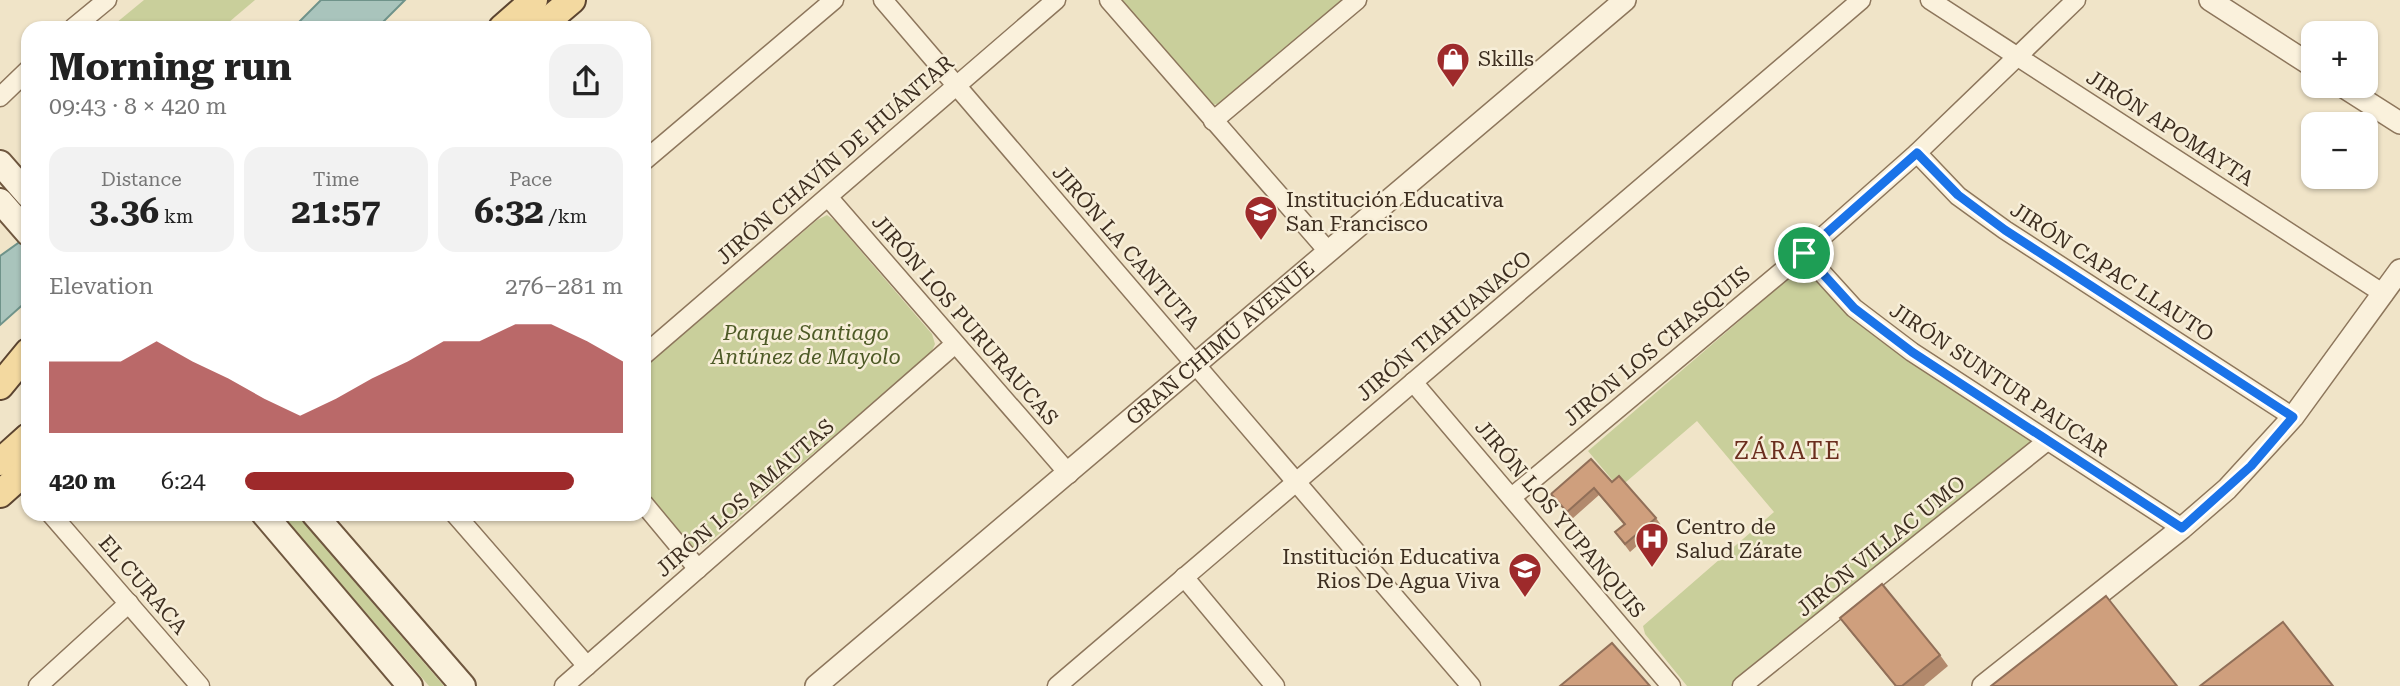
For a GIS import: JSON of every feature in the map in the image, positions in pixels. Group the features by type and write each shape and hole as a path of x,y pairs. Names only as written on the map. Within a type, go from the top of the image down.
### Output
{"main road":[{"path":"510,21 534,0"},
{"path":"547,21 572,0"},
{"path":"0,163 21,187"},
{"path":"0,201 21,225"},
{"path":"0,386 21,360"},
{"path":"13,475 21,455"},
{"path":"270,521 410,686"},
{"path":"320,521 463,686"}],"street":[{"path":"82,21 107,0"},
{"path":"651,155 834,0"},
{"name":"JIRÓN LA CANTUTA","path":"883,0 1471,686"},
{"name":"JIRÓN CHAVÍN DE HUÁNTAR","path":"651,349 1056,0"},
{"path":"1109,0 1327,250"},
{"path":"1213,121 1357,0"},
{"name":"GRAN CHIMÚ AVENUE","path":"816,686 1625,0"},
{"name":"JIRÓN TIAHUANACO","path":"1057,686 1861,0"},
{"name":"JIRÓN APOMAYTA","path":"1930,0 2384,295"},
{"name":"JIRÓN LOS CHASQUIS","path":"1512,497 1804,253 1917,153 2076,0"},
{"path":"2210,0 2301,59"},
{"path":"0,97 21,78"},
{"path":"2361,98 2400,123"},
{"name":"JIRÓN CAPAC LLAUTO","path":"1917,153 1958,195 2005,230 2293,417"},
{"name":"JIRÓN LOS PURURAUCAS","path":"828,197 1069,474"},
{"name":"JIRÓN SUNTUR PAUCAR","path":"1804,253 1854,308 1912,352 2182,528"},
{"path":"1983,686 2182,528 2251,466 2293,417 2400,270"},
{"name":"JIRÓN LOS AMAUTAS","path":"564,686 955,344"},
{"name":"JIRÓN LOS YUPANQUIS","path":"1413,382 1671,686"},
{"name":"JIRÓN VILLAC UMO","path":"1742,686 2048,441"},
{"path":"651,513 698,569"},
{"name":"EL CURACA","path":"57,521 200,686"},
{"path":"461,521 587,666"},
{"path":"1184,577 1275,686"},
{"path":"38,686 129,603"}],"green space":[{"path":"144,0 255,0 230,21 118,21"},
{"path":"1119,0 1342,0 1221,103 1213,105 1205,101"},
{"name":"Parque Santiago Antúnez de Mayolo","path":"827,215 835,221 932,334 935,344 931,353 705,546 696,548 689,545 651,499 651,362 817,220"},
{"path":"1802,267 1866,329 2033,442 1731,686 1687,686 1645,634 1643,626 1774,512 1697,421 1619,488 1588,451"},
{"path":"287,521 302,521 444,686 429,686"}],"water":[{"path":"321,0 405,0 384,21 300,21"},
{"path":"21,241 21,306 0,325 0,256"}],"building":[{"path":"1591,459 1612,482 1619,476 1656,518 1625,544 1615,532 1625,524 1594,488 1567,512 1551,494"},
{"path":"1882,584 1940,655 1902,686 1896,686 1840,618"},
{"path":"2106,596 2177,686 1991,686"},
{"path":"2283,622 2333,686 2200,686"},
{"path":"1612,643 1650,686 1560,686"}],"place":[{"name":"Skills","path":"1453,89"},
{"name":"Institución Educativa San Francisco","path":"1261,242"},
{"name":"Centro de Salud Zárate","path":"1652,569"},
{"name":"Institución Educativa Rios De Agua Viva","path":"1525,599"}],"district":[{"name":"ZÁRATE","path":"1788,451"}],"route":[{"path":"1917,153 1958,195 2005,230 2293,417 2251,466 2182,528 1912,352 1854,308 1804,253 1917,153"}]}
